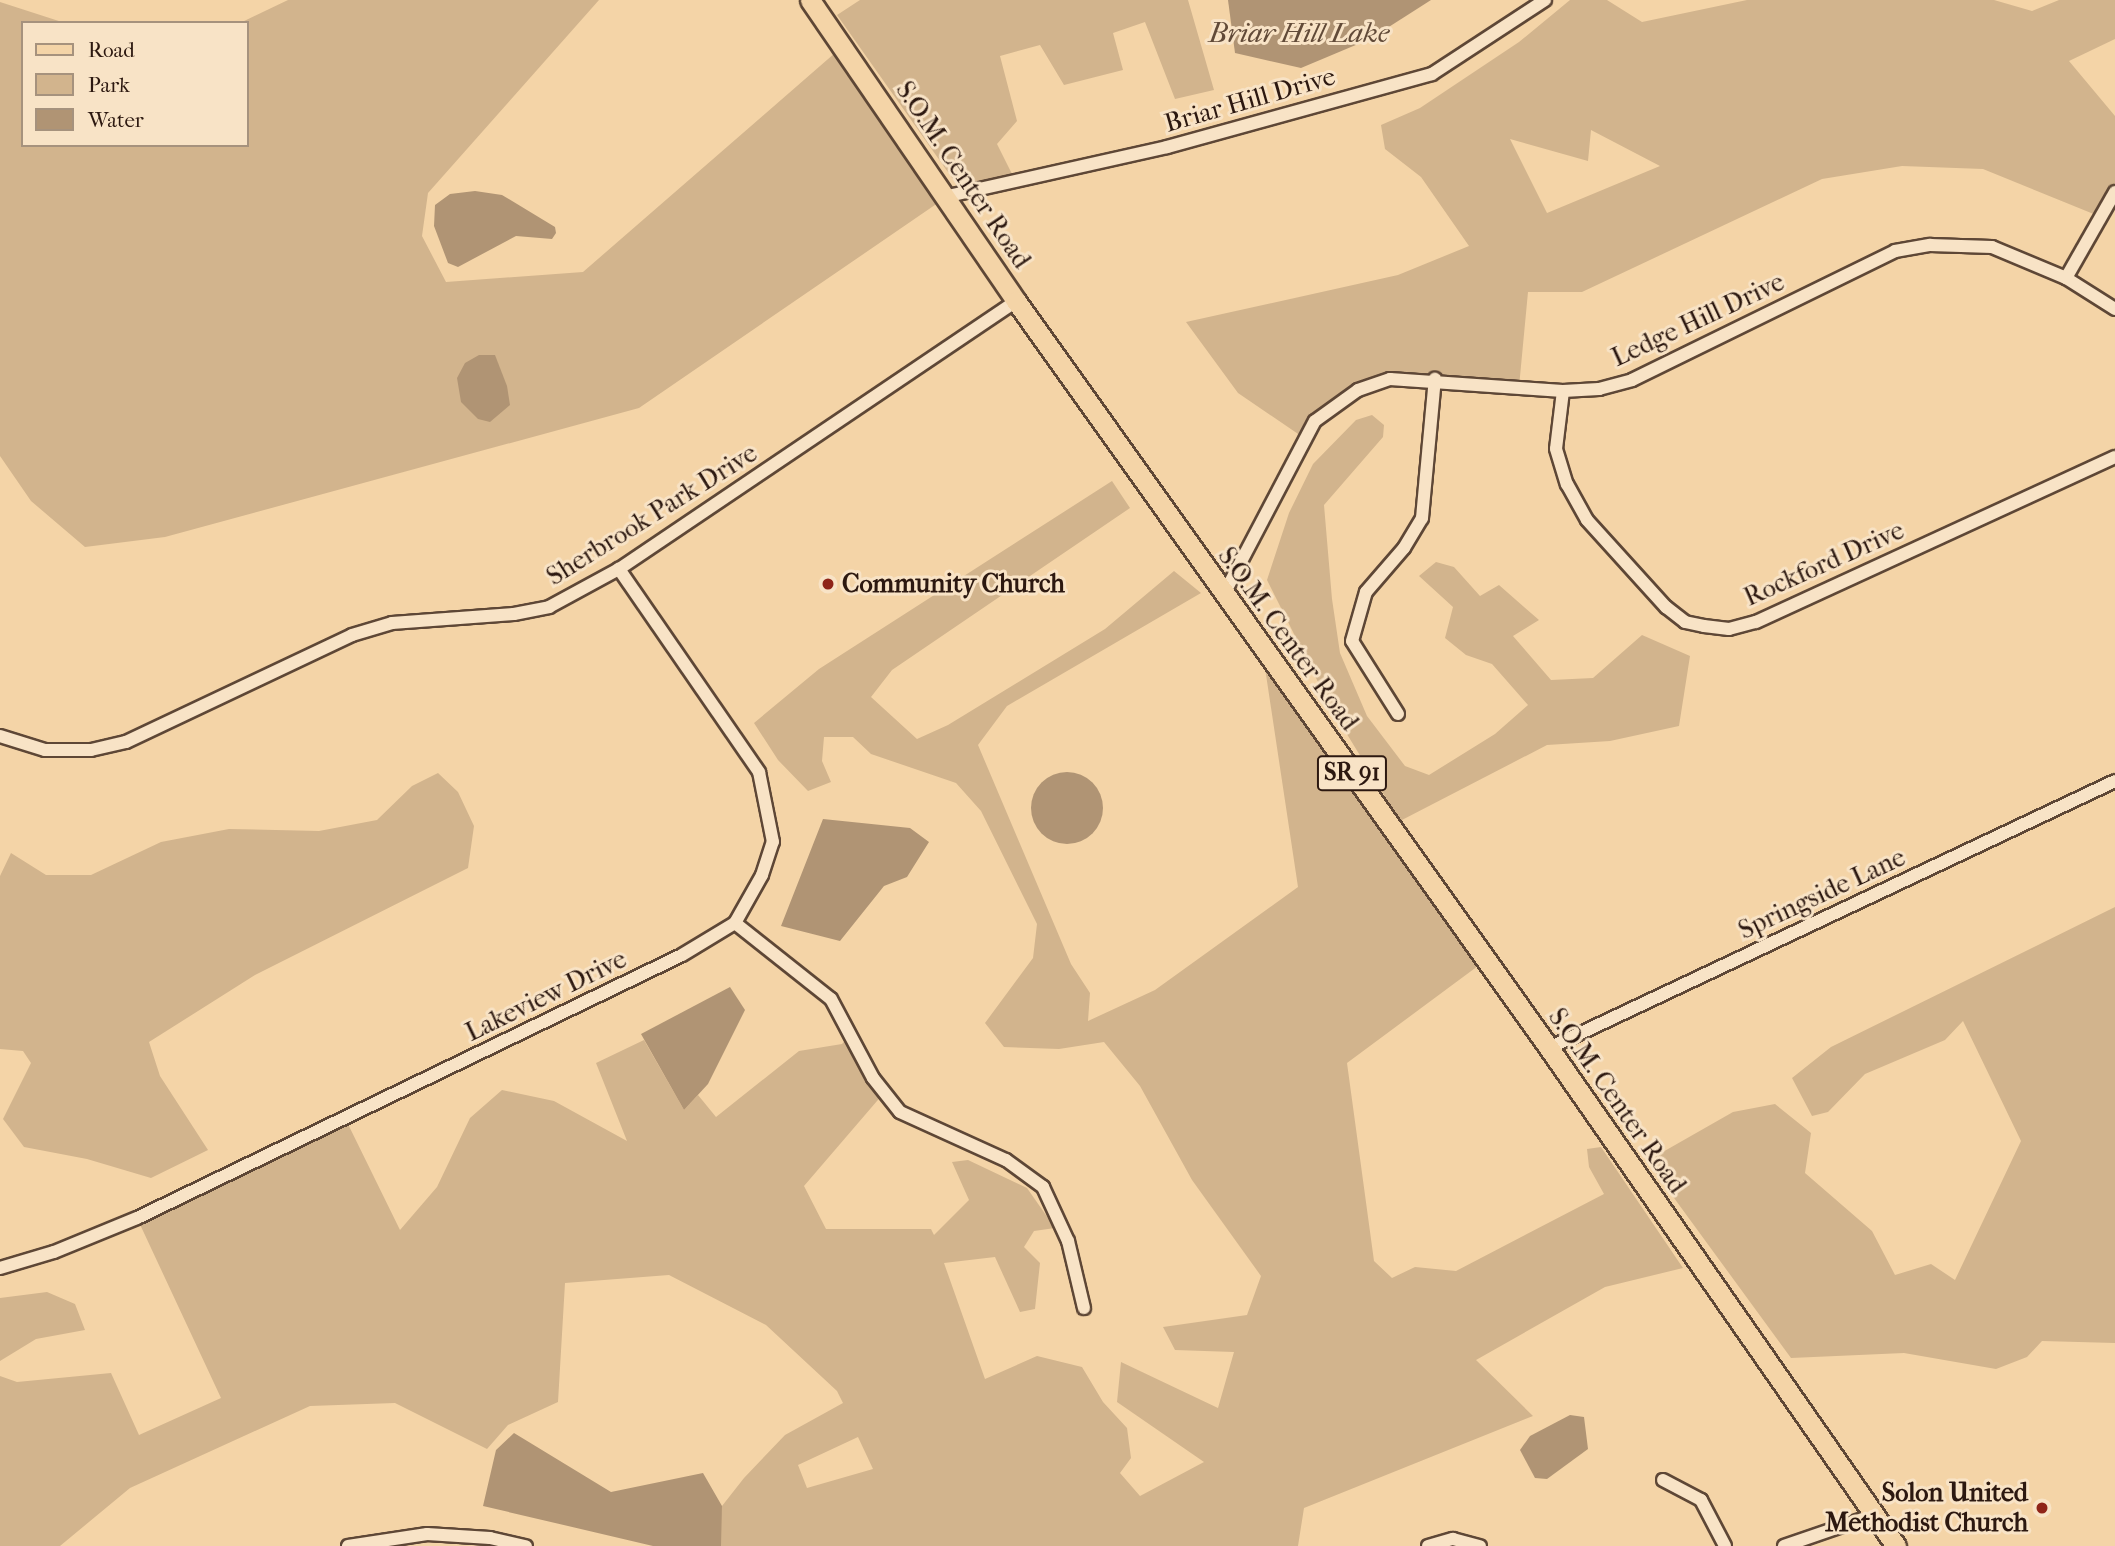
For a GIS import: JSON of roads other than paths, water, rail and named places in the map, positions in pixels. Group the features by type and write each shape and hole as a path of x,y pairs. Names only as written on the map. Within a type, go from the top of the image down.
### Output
{"main road":[{"name":"S.O.M. Center Road","path":"810,0 948,196 1016,302 1549,1048 1896,1546"}],"street":[{"name":"Briar Hill Drive","path":"948,196 1167,147 1432,74 1545,0"},
{"path":"2066,278 2115,192"},
{"name":"Ledge Hill Drive","path":"1224,594 1315,421 1358,390 1390,379 1435,379 1563,391 1632,380 1895,251 1930,245 1992,247 2066,278 2115,309"},
{"name":"Sherbrook Park Drive","path":"0,736 46,750 91,750 126,742 352,635 391,623 514,614 549,607 619,569 1016,302"},
{"path":"1398,714 1352,641 1366,592 1404,548 1422,518 1435,379"},
{"name":"Rockford Drive","path":"1563,391 1556,449 1567,484 1587,520 1666,607 1685,622 1729,629 1756,622 2115,457"},
{"name":"Lakeview Drive","path":"0,1268 54,1252 137,1218 682,956 735,923 762,875 773,842 759,772 619,569"},
{"name":"Springside Lane","path":"1549,1048 2115,781"},
{"path":"735,923 831,999 873,1078 900,1112 1006,1160 1043,1187 1068,1241 1084,1307"},
{"path":"1663,1480 1701,1500 1725,1546"},
{"path":"1784,1546 1874,1515"},
{"path":"348,1546 427,1534 490,1538 526,1546"},
{"path":"1428,1546 1453,1539 1480,1546"}],"water":[{"name":"Briar Hill Lake","path":"1228,0 1431,0 1370,39 1301,68 1235,53"},
{"path":"475,191 502,195 555,227 556,233 552,239 516,236 458,267 448,263 434,226 435,205 450,194"},
{"path":"479,355 495,355 507,386 510,405 490,422 478,419 461,402 457,378 465,363"},
{"path":"1067,772 1087,778 1097,788 1103,808 1097,828 1087,838 1067,844 1047,838 1037,828 1031,808 1037,788 1047,778"},
{"path":"823,819 910,828 929,842 907,877 884,886 840,941 781,926"},
{"path":"730,987 745,1010 708,1084 684,1110 641,1034"},
{"path":"1570,1415 1584,1417 1588,1449 1547,1479 1535,1478 1520,1450 1530,1436"},
{"path":"514,1433 611,1492 703,1473 722,1506 721,1546 653,1546 483,1506 496,1450"}],"place":[{"name":"Community Church","path":"828,584"},
{"name":"Solon United Methodist Church","path":"2042,1508"}]}
